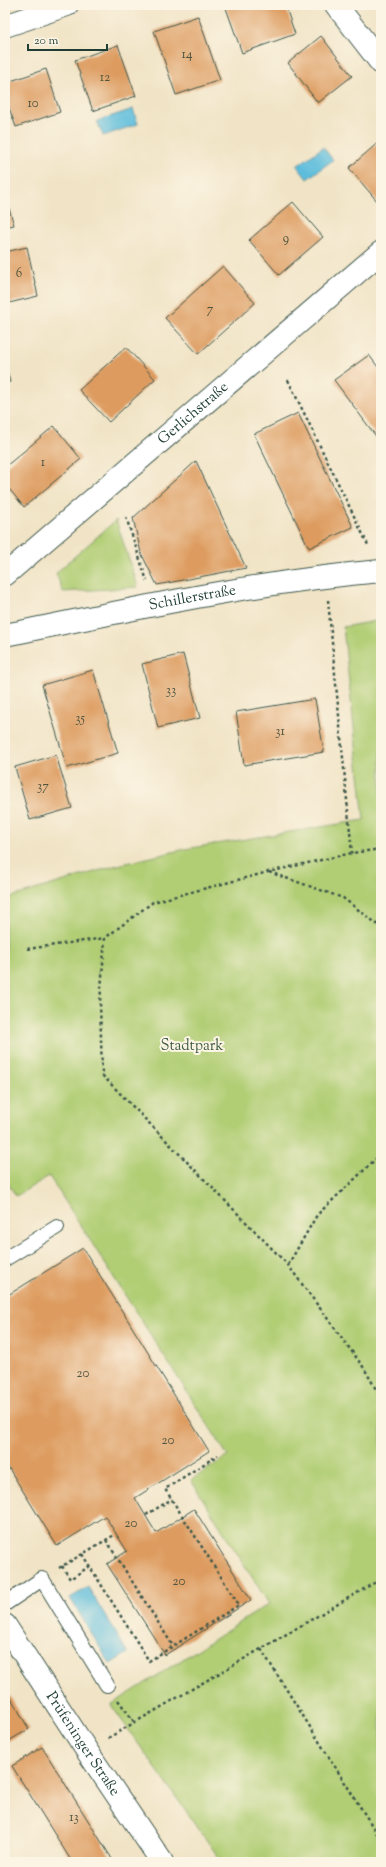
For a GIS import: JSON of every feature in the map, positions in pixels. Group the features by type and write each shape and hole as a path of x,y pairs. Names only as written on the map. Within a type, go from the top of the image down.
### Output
{"street":[{"path":"5,26 68,5"},
{"path":"336,5 381,63"},
{"name":"Gerlichstraße","path":"5,575 381,252"},
{"name":"Schillerstraße","path":"5,635 155,605 325,576 381,571"},
{"name":"Prüfeninger Straße","path":"5,1625 87,1751 162,1862"}],"lane":[{"path":"5,1259 57,1227"},
{"path":"5,1604 42,1579 107,1685"}],"path":[{"path":"288,380 381,571"},
{"path":"126,516 155,605"},
{"path":"325,576 352,853"},
{"path":"27,949 105,938 153,902 268,872 352,853 381,849"},
{"path":"268,872 342,898 381,927"},
{"path":"105,938 100,1002 102,1075 288,1264 364,1368 381,1398"},
{"path":"288,1264 317,1215 381,1154"},
{"path":"82,1554 149,1661 238,1605 166,1489 218,1455"},
{"path":"146,1515 172,1500"},
{"path":"90,1566 70,1579 62,1566 116,1534"},
{"path":"106,1540 173,1646"},
{"path":"87,1751 381,1579"},
{"path":"261,1649 381,1840"},
{"path":"107,1685 135,1723"}],"green space":[{"path":"116,520 138,587 63,592 56,573"},
{"name":"Stadtpark","path":"381,620 381,1862 222,1862 111,1705 269,1604 191,1480 228,1456 49,1176 16,1196 5,1179 5,899 114,866 185,849 364,820 343,627"}],"water":[{"path":"133,109 138,124 103,136 97,121"},
{"path":"323,147 333,160 307,179 297,166"},
{"path":"88,1587 128,1653 110,1664 70,1598"}],"building":[{"path":"236,5 285,5 295,34 242,53 226,8"},
{"path":"198,16 220,80 176,95 154,31"},
{"path":"321,36 352,76 318,103 288,63"},
{"path":"118,45 136,96 93,111 75,60"},
{"path":"46,69 60,112 16,127 5,97 5,83"},
{"path":"381,140 381,197 377,201 349,168"},
{"path":"5,195 14,225 5,227"},
{"path":"293,202 323,237 279,275 249,240"},
{"path":"27,247 38,296 5,304 5,252"},
{"path":"223,266 255,303 198,354 165,318"},
{"path":"126,347 155,379 109,422 79,390"},
{"path":"369,355 381,371 381,443 334,380"},
{"path":"5,362 10,382 5,384"},
{"path":"298,413 353,527 309,548 254,434"},
{"path":"54,426 81,459 24,507 5,484 5,467"},
{"path":"196,461 246,568 157,585 141,553 133,518"},
{"path":"183,654 200,718 158,728 142,664"},
{"path":"93,670 118,753 67,768 42,685"},
{"path":"315,699 324,752 244,765 236,712"},
{"path":"56,755 72,808 30,820 15,767"},
{"path":"83,1248 209,1451 135,1498 156,1533 194,1509 251,1600 165,1655 107,1564 127,1551 105,1516 57,1546 5,1462 5,1297"},
{"path":"5,1688 29,1729 5,1743"},
{"path":"42,1747 114,1862 72,1862 12,1766"}]}
